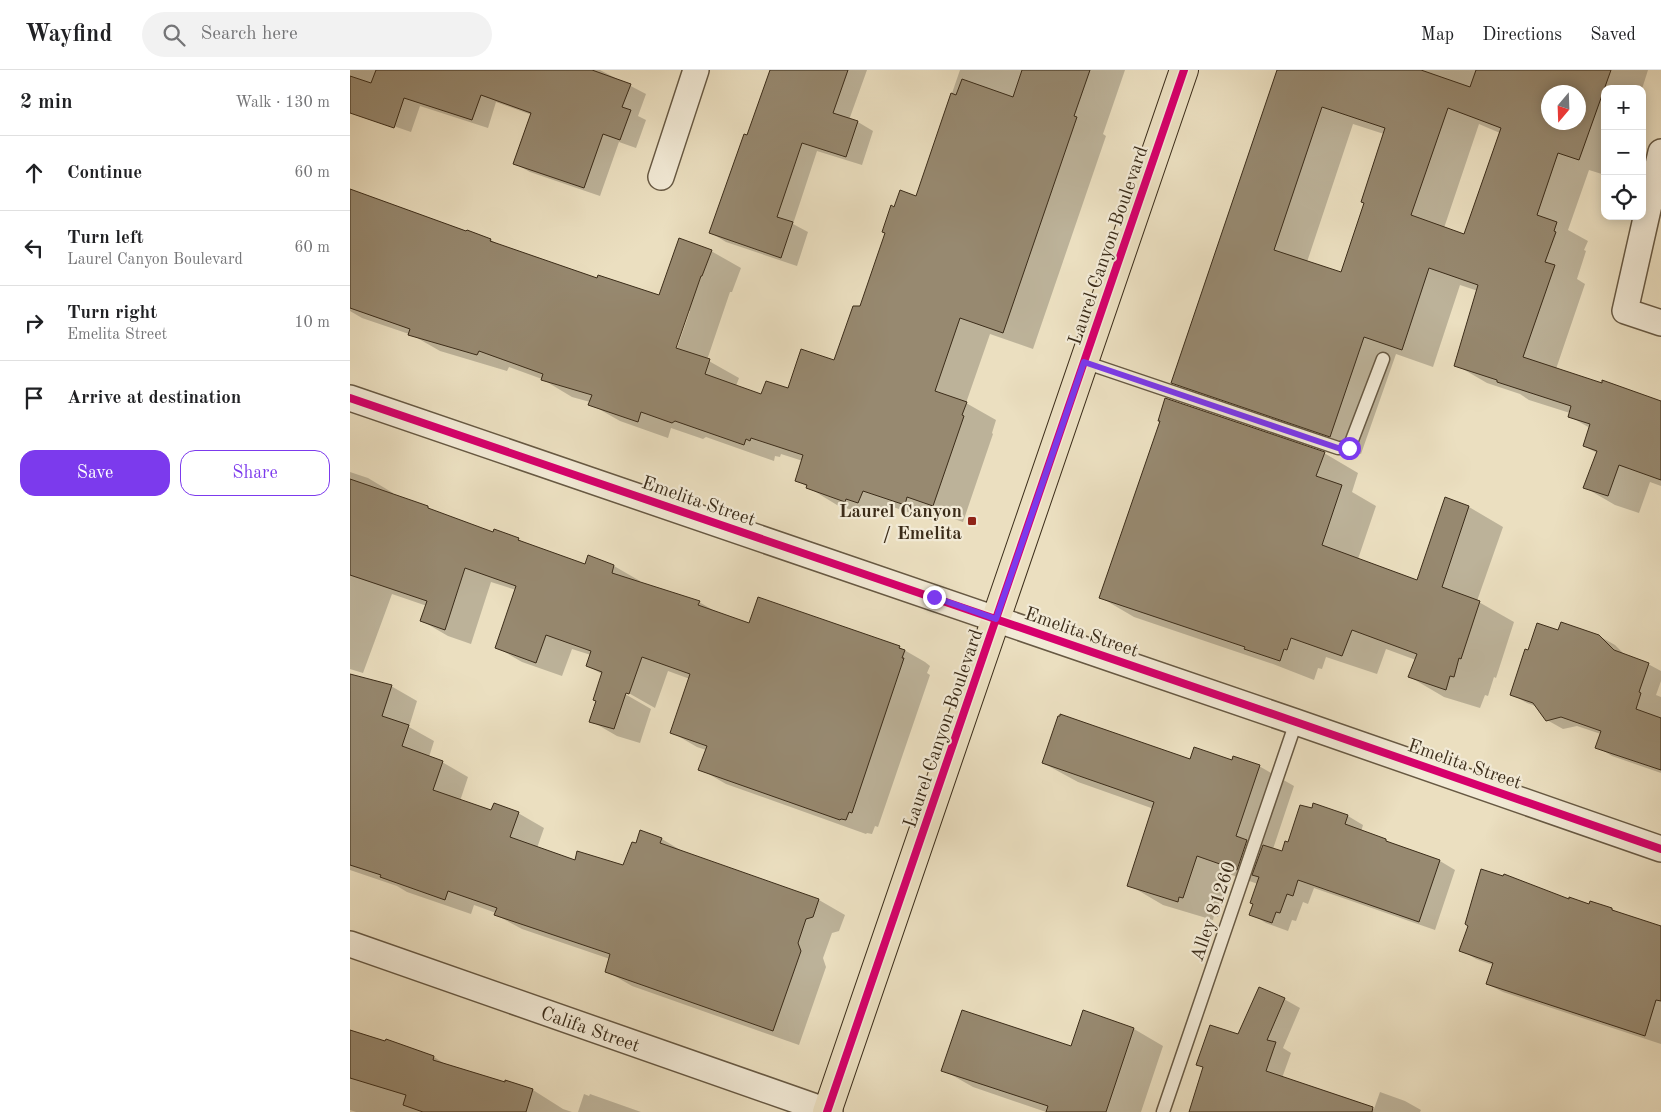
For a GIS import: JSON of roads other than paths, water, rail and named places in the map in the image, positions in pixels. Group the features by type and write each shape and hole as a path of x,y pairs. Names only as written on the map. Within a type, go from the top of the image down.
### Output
{"main road":[{"name":"Laurel Canyon Boulevard","path":"828,1112 1184,70"}],"street":[{"path":"661,177 696,70"},
{"path":"1661,152 1625,311 1661,324"},
{"name":"Emelita Street","path":"350,398 1661,848"},
{"name":"Califa Street","path":"350,944 828,1112"}],"lane":[{"path":"1084,362 1338,448 1349,448 1383,359"},
{"name":"Alley 81260","path":"1163,1112 1296,722"}],"place":[{"name":"Laurel Canyon / Emelita","path":"972,521"}]}
